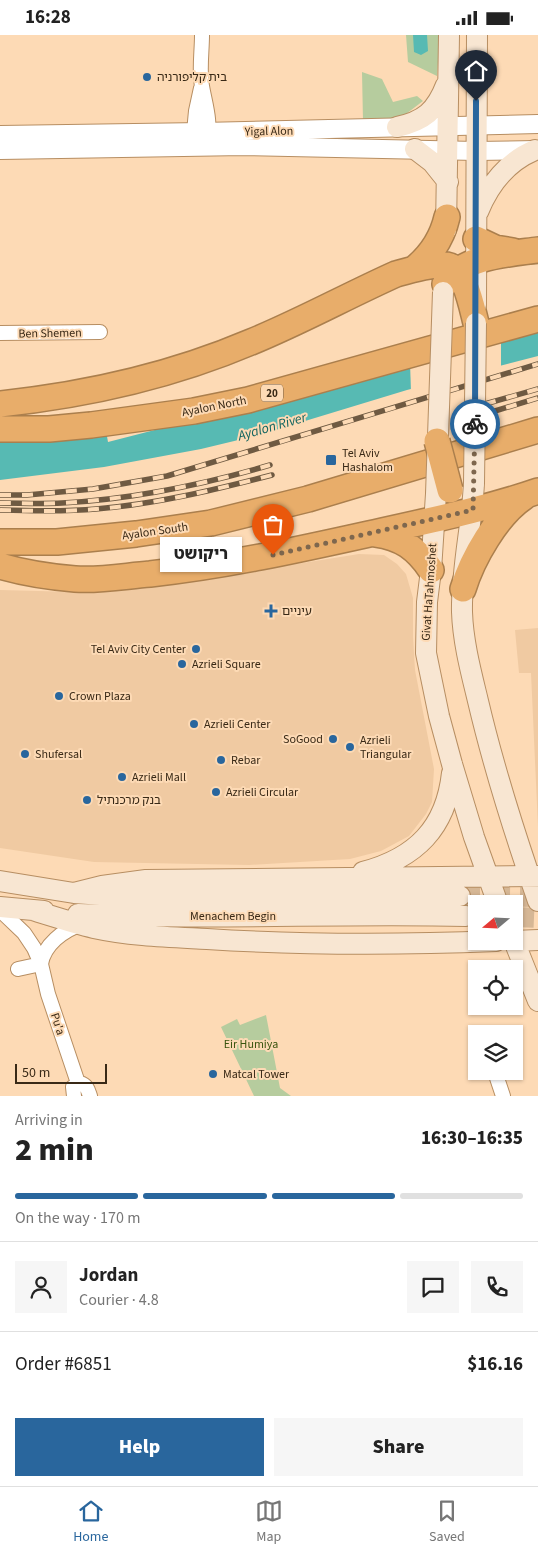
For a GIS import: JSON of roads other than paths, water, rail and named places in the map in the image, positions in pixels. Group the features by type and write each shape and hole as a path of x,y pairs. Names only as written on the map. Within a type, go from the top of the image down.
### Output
{"highway":[{"path":"414,269 439,241 447,217"},
{"path":"0,404 114,387 218,355 270,334 391,276 414,269 462,267 494,248 531,251"},
{"path":"462,267 476,323"},
{"name":"Ayalon North","path":"0,429 49,429 91,425 149,418 248,400 538,319"},
{"name":"Ayalon South","path":"0,542 57,542 136,534 211,523 308,499 538,430"},
{"path":"437,441 443,492 461,505 473,510"},
{"path":"0,566 13,570 76,579 181,571 256,559 371,534 434,520 533,493"},
{"path":"463,589 473,563 490,535 510,509 533,493"},
{"path":"371,534 390,537 408,545 420,555 431,570"}],"main road":[{"path":"449,35 447,217 462,267"},
{"path":"437,441 462,267 476,151 477,35"},
{"path":"397,127 421,119 431,112 448,78"},
{"path":"415,149 432,162 448,182"},
{"path":"462,267 488,191 498,177 510,166 528,153 537,150"},
{"path":"476,323 473,510 463,589 463,630 471,672 500,785 518,842 534,876 538,901"},
{"name":"Givat HaTahmoshet","path":"443,492 434,520 427,602 426,653 439,717 452,764 494,895"},
{"path":"338,879 388,865 402,857 432,831 442,814 448,796 452,764"},
{"path":"518,842 538,853"},
{"path":"74,893 102,886 146,880 534,876"},
{"name":"Menachem Begin","path":"0,881 74,893 133,897 460,896"},
{"name":"Menachem Begin","path":"0,908 128,916 466,916"},
{"path":"32,910 94,928 151,935 232,941 423,944 468,942"},
{"path":"523,941 538,940"},
{"path":"518,950 538,1001"}],"street":[{"path":"201,137 208,116 202,85 202,35"},
{"name":"Yigal Alon","path":"0,150 397,127 538,125"},
{"name":"Yigal Alon","path":"0,135 201,137 244,146 476,151 537,150"},
{"name":"Ben Shemen","path":"0,333 100,332"},
{"name":"Pu'a","path":"0,908 24,933 34,948 41,965 76,1090"},
{"path":"18,969 41,965 44,954 54,941 69,930 82,924"},
{"path":"498,1080 503,1096"},
{"path":"76,1090 84,1084 90,1096"}],"water":[{"path":"413,35 427,35 428,51 421,55 414,52"},
{"name":"Ayalon River","path":"538,333 538,356 407,390 259,435 201,449 104,467 0,480 0,440 106,431 108,442"}],"tunnel":[{"path":"460,896 538,897"},
{"path":"523,917 538,918"}],"railway":[{"path":"0,495 27,495 93,489 167,476 538,364"},
{"path":"485,404 538,389"},
{"path":"485,414 538,398"},
{"path":"0,503 62,503 114,498 193,485 270,465"},
{"path":"0,510 60,511 118,507 185,496 272,475"}],"place":[{"name":"בית קליפורניה","path":"147,77"},
{"name":"Tel Aviv Hashalom","path":"331,460"},
{"name":"ריקושט","path":"273,555"},
{"name":"עיניים","path":"271,611"},
{"name":"Tel Aviv City Center","path":"196,649"},
{"name":"Azrieli Square","path":"182,664"},
{"name":"Crown Plaza","path":"59,696"},
{"name":"Azrieli Center","path":"194,724"},
{"name":"SoGood","path":"333,739"},
{"name":"Azrieli Triangular","path":"350,747"},
{"name":"Shufersal","path":"25,754"},
{"name":"Rebar","path":"221,760"},
{"name":"Azrieli Mall","path":"122,777"},
{"name":"Azrieli Circular","path":"216,792"},
{"name":"בנק מרכנתיל","path":"87,800"},
{"name":"Matcal Tower","path":"213,1074"}],"park label":[{"name":"Eir Humiya","path":"251,1044"}]}
